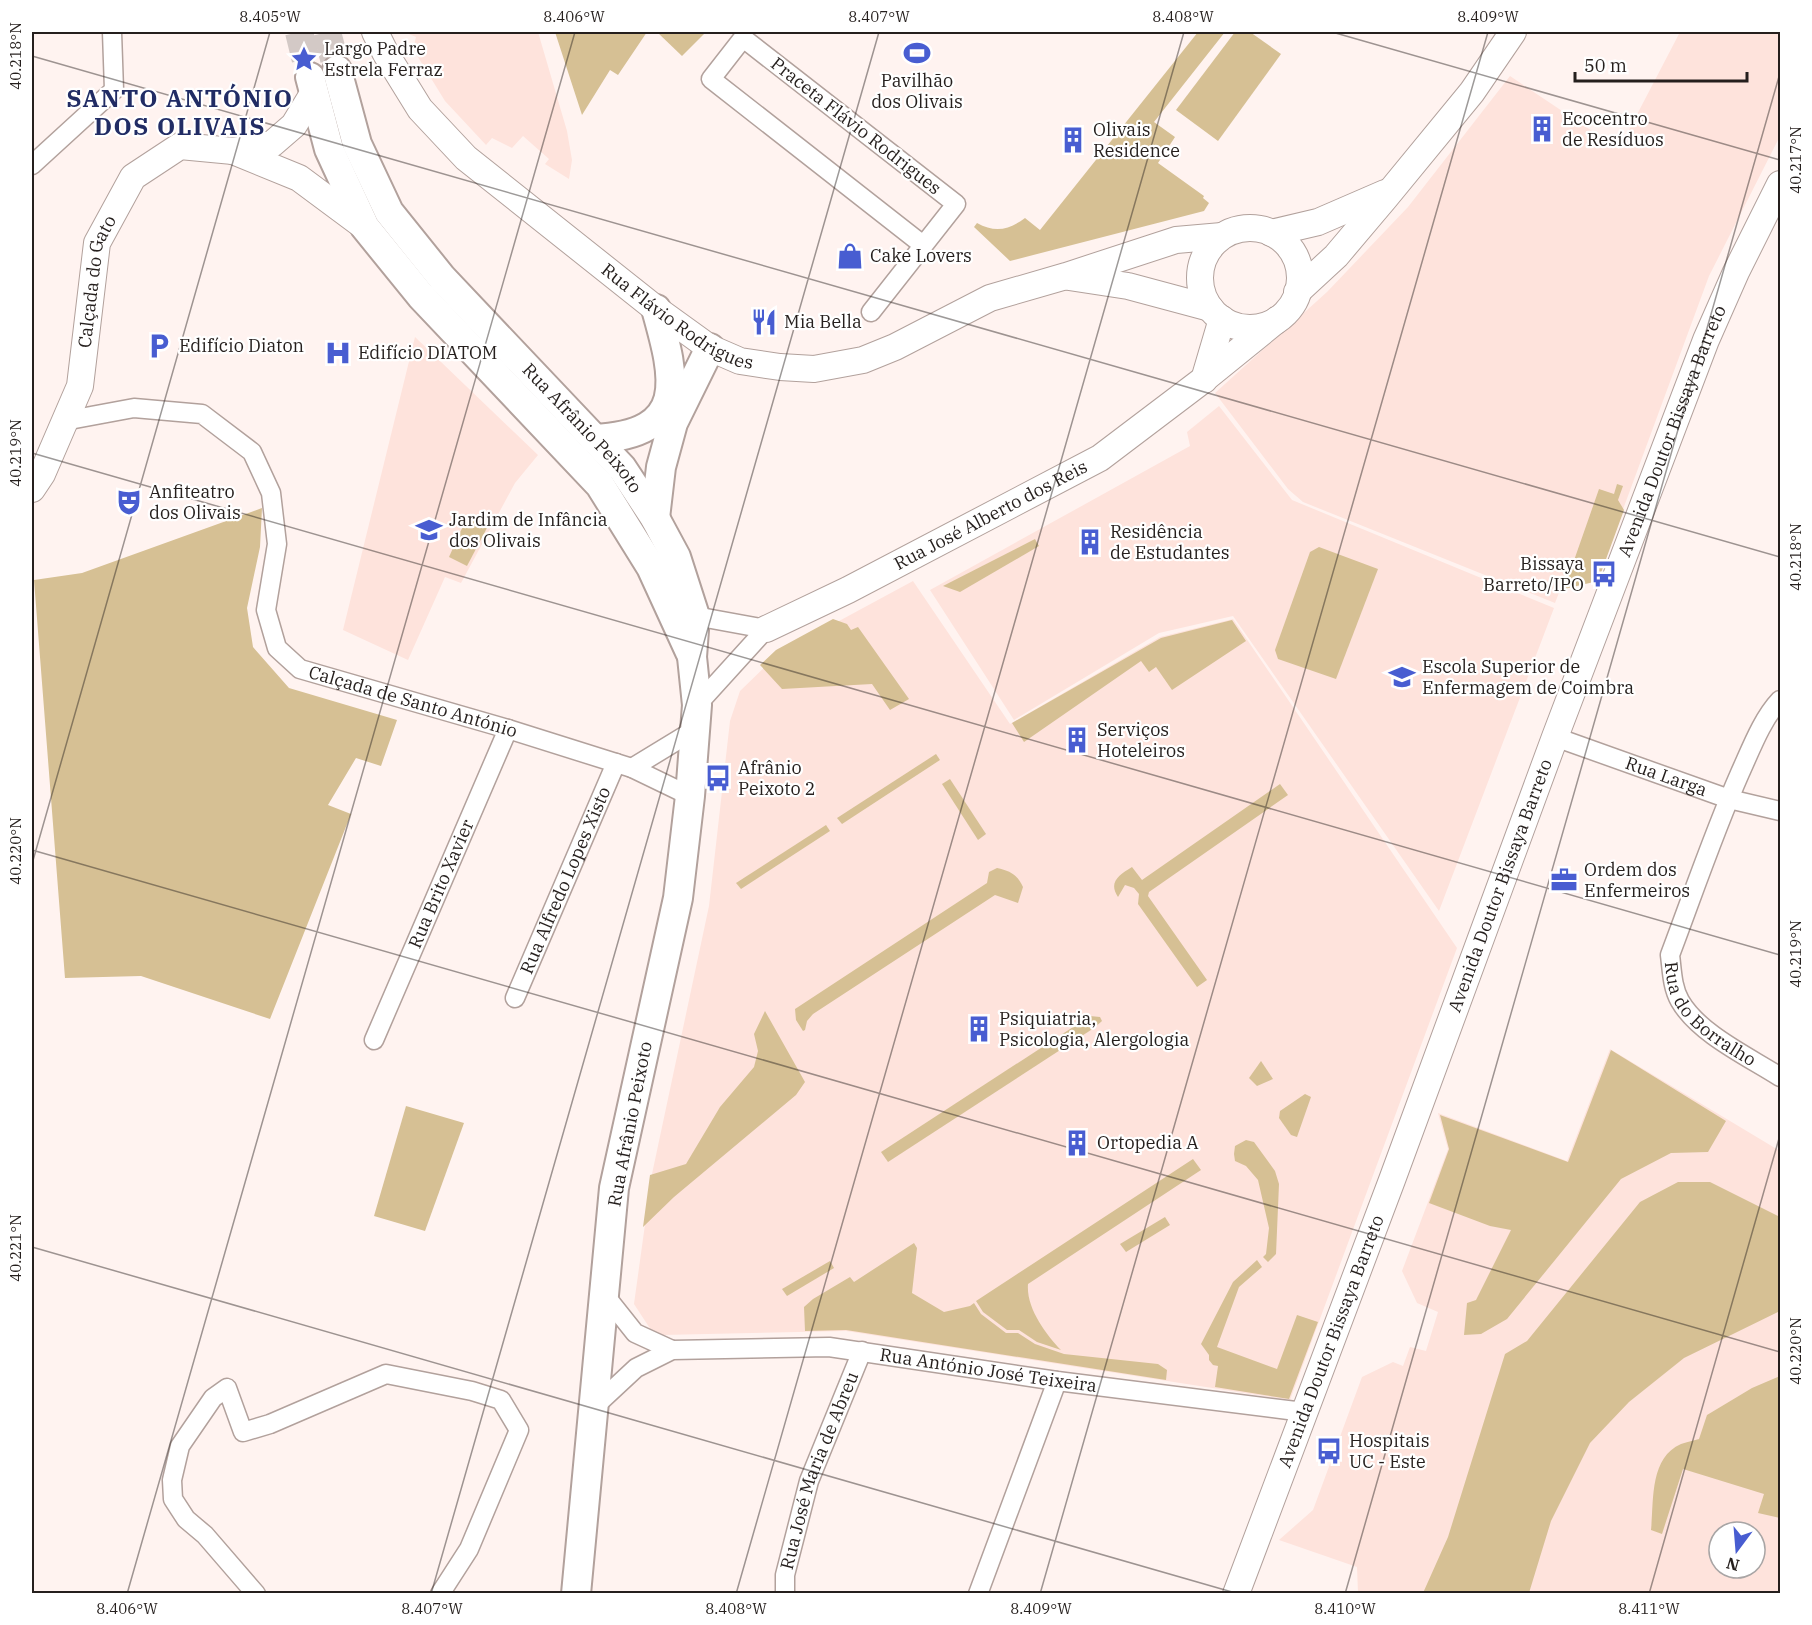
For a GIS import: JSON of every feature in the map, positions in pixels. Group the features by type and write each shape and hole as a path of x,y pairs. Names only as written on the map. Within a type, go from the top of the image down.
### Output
{"main road":[{"name":"Rua Afrânio Peixoto","path":"320,79 329,149 365,227 421,296 600,485 651,567 692,657"},
{"name":"Rua Afrânio Peixoto","path":"320,79 357,144 389,212 442,278 622,468 655,518 676,557 695,616 692,657 697,717 678,898 615,1188 576,1593"},
{"path":"594,439 620,438 646,429 666,409 672,384 670,357 656,309"},
{"path":"655,518 661,467 673,423 710,348"}],"street":[{"path":"32,165 114,90 112,32"},
{"name":"Rua Flávio Rodrigues","path":"375,32 420,109 466,158 656,309 710,348 740,361 814,369 863,360 895,347 990,298 1176,240 1222,236"},
{"path":"1297,292 1336,256 1391,191 1472,92 1513,32"},
{"name":"Praceta Flávio Rodrigues","path":"871,312 924,245 956,204 743,38 711,79 924,245"},
{"name":"Calçada do Gato","path":"32,489 42,474 80,386 97,243 133,177 180,146 233,151 272,144 294,125 320,79"},
{"name":"Calçada do Gato","path":"233,151 299,178 365,227"},
{"name":"Avenida Doutor Bissaya Barreto","path":"1236,1593 1555,737 1706,340 1774,216 1780,184"},
{"path":"1271,232 1318,222 1391,191"},
{"path":"1257,228 1271,232 1283,240 1292,251 1298,264 1297,292 1292,305 1278,319 1265,325 1236,326 1216,314 1202,294 1199,278 1202,262 1210,247 1222,236 1238,229 1257,228"},
{"name":"Rua Flávio Rodrigues","path":"1066,276 1128,286 1216,314"},
{"path":"1203,380 1216,314"},
{"name":"Rua José Alberto dos Reis","path":"697,717 766,629 848,590 1100,458 1203,380 1278,319"},
{"name":"Calçada de Santo António","path":"64,421 134,408 202,414 252,452 271,493 277,544 266,610 277,648 300,669 508,729 624,766 690,796"},
{"path":"695,616 766,629"},
{"name":"Rua do Borralho","path":"1780,700 1751,748 1729,799 1670,955 1673,980 1679,1000 1697,1021 1710,1032 1780,1077"},
{"path":"624,766 697,717"},
{"name":"Rua Brito Xavier","path":"374,1041 508,729"},
{"name":"Rua Larga","path":"1555,737 1729,799 1780,811"},
{"name":"Rua Alfredo Lopes Xisto","path":"515,998 624,766"},
{"name":"Rua António José Teixeira","path":"604,1294 635,1333 672,1350"},
{"name":"Rua António José Teixeira","path":"593,1407 636,1368 672,1350 829,1347 1057,1381 1304,1412"},
{"name":"Rua José Maria de Abreu","path":"785,1593 785,1575 809,1481 862,1351"},
{"path":"256,1593 205,1535 186,1519 173,1499 172,1480 180,1446 213,1398 227,1388 243,1432 270,1424 386,1374 472,1391 501,1400 519,1430 469,1549 440,1593"},
{"path":"978,1593 1057,1381"}],"shaded area":[{"path":"404,32 538,32 567,131 572,160 569,179 545,164 549,159 523,136 512,148 492,138 486,145 445,101 413,49 416,37"},
{"path":"555,32 647,32 618,75 610,70 582,115"},
{"path":"657,32 706,32 682,56"},
{"path":"1198,32 1225,32 1154,122 1175,137 1158,163 1204,196 1203,198 1209,203 1204,211 1010,261 974,227 977,223 990,228 1002,229 1025,218 1040,230"},
{"path":"1235,32 1250,32 1281,54 1218,141 1176,110"},
{"path":"1680,32 1780,32 1780,136 1709,276 1597,580 1560,590 1555,603 1303,502 1288,489 1215,393 1327,292 1408,207 1510,76 1619,149"},
{"name":"Jardim de Infância dos Olivais","path":"415,337 538,455 515,483 461,583 445,577 408,660 343,630"},
{"name":"Escola Superior de Enfermagem de Coimbra","path":"1219,406 1292,500 1554,608 1439,911 1233,616 1159,633 1014,720 930,590 1190,446 1187,432"},
{"path":"1617,484 1623,486 1618,500 1624,510 1598,581 1564,589 1599,489 1614,494"},
{"path":"262,508 260,547 247,608 253,647 289,688 397,720 381,766 356,758 328,805 351,814 270,1019 141,976 65,978 34,580 82,573"},
{"path":"468,515 488,526 467,566 449,557"},
{"path":"1035,539 1039,546 960,592 943,586"},
{"path":"1319,547 1378,569 1336,679 1278,659 1275,650 1310,552"},
{"path":"913,581 1010,724 1160,637 1233,619 1457,948 1290,1400 846,1331 662,1335 651,1330 634,1304 652,1174 709,906 730,721 740,691 778,654"},
{"path":"833,619 847,624 851,630 858,627 909,699 890,710 872,684 782,689 760,665 776,650"},
{"path":"1232,620 1246,641 1172,690 1156,667 1149,672 1141,661 1024,742 1012,723 1161,638"},
{"path":"936,754 940,760 842,824 837,818"},
{"path":"950,779 986,834 978,840 942,784"},
{"path":"1280,784 1288,795 1149,892 1148,896 1207,980 1197,987 1138,904 1139,894 1134,888 1125,885 1118,897 1114,887 1116,879 1132,867 1142,880"},
{"path":"826,825 830,831 741,889 736,883"},
{"path":"997,868 1013,874 1021,883 1023,887 1018,903 995,895 813,1014 803,1031 796,1020 795,1009 987,883 989,872"},
{"path":"765,1011 805,1082 796,1095 674,1197 643,1227 650,1175 686,1164 720,1107 754,1067 758,1051 754,1034"},
{"path":"1090,1016 1100,1017 1102,1021 888,1162 881,1152"},
{"path":"1610,1049 1780,1151 1780,1593 1358,1593 1357,1567 1279,1540 1313,1510 1362,1377 1393,1362 1403,1366 1410,1347 1426,1351 1438,1312 1417,1303 1402,1271 1448,1149 1438,1113 1567,1161"},
{"path":"1611,1050 1726,1121 1708,1152 1671,1153 1621,1179 1507,1319 1481,1334 1464,1335 1467,1303 1476,1300 1511,1230 1490,1226 1429,1203 1449,1149 1440,1115 1568,1162"},
{"path":"1261,1061 1273,1079 1257,1086 1249,1078"},
{"path":"1305,1094 1311,1097 1297,1137 1291,1135 1279,1118 1280,1111"},
{"path":"406,1106 464,1123 425,1231 374,1216"},
{"path":"1246,1140 1254,1142 1275,1171 1279,1184 1276,1254 1268,1262 1263,1257 1266,1254 1269,1228 1258,1180 1246,1166 1235,1161 1235,1146"},
{"path":"1193,1159 1201,1170 1028,1284 1030,1302 1034,1311 1043,1328 1061,1350 1037,1342 1019,1330 1007,1330 983,1312 976,1301"},
{"path":"1678,1182 1710,1182 1780,1217 1780,1311 1684,1358 1629,1402 1590,1443 1551,1521 1529,1593 1423,1593 1448,1537 1505,1354 1527,1341 1640,1202"},
{"path":"1165,1217 1170,1225 1126,1252 1120,1244"},
{"path":"914,1243 917,1248 912,1293 944,1312 974,1303 981,1314 1006,1333 1018,1333 1035,1344 1064,1354 1158,1364 1167,1370 1166,1380 846,1330 805,1331 804,1307 813,1299 850,1277 854,1282"},
{"path":"1257,1260 1262,1267 1239,1287 1217,1347 1277,1369 1297,1315 1318,1322 1289,1399 1215,1387 1218,1366 1213,1365 1209,1360 1209,1355 1201,1344 1233,1282"},
{"path":"830,1261 834,1268 787,1296 782,1289"},
{"path":"1780,1376 1780,1518 1758,1513 1764,1494 1683,1469 1662,1534 1651,1530 1655,1482 1663,1459 1681,1444 1699,1439 1707,1415 1752,1388"}],"tunnel":[{"path":"299,32 310,77"},
{"path":"327,32 337,70"}],"place":[{"name":"Pavilhão dos Olivais","path":"917,53"},
{"name":"Largo Padre Estrela Ferraz","path":"304,59"},
{"name":"Ecocentro de Resíduos","path":"1542,129"},
{"name":"Olivais Residence","path":"1073,140"},
{"name":"Cake Lovers","path":"850,256"},
{"name":"Mia Bella","path":"764,322"},
{"name":"Edifício Diaton","path":"159,346"},
{"name":"Edifício DIATOM","path":"338,353"},
{"name":"Anfiteatro dos Olivais","path":"129,502"},
{"name":"Jardim de Infância dos Olivais","path":"429,530"},
{"name":"Residência de Estudantes","path":"1090,542"},
{"name":"Bissaya Barreto/IPO","path":"1604,574"},
{"name":"Escola Superior de Enfermagem de Coimbra","path":"1402,677"},
{"name":"Serviços Hoteleiros","path":"1077,740"},
{"name":"Afrânio Peixoto 2","path":"718,778"},
{"name":"Ordem dos Enfermeiros","path":"1564,880"},
{"name":"Psiquiatria, Psicologia, Alergologia","path":"979,1029"},
{"name":"Ortopedia A","path":"1077,1143"},
{"name":"Hospitais UC - Este","path":"1329,1451"}],"district":[{"name":"SANTO ANTÓNIO DOS OLIVAIS","path":"180,113"}]}
